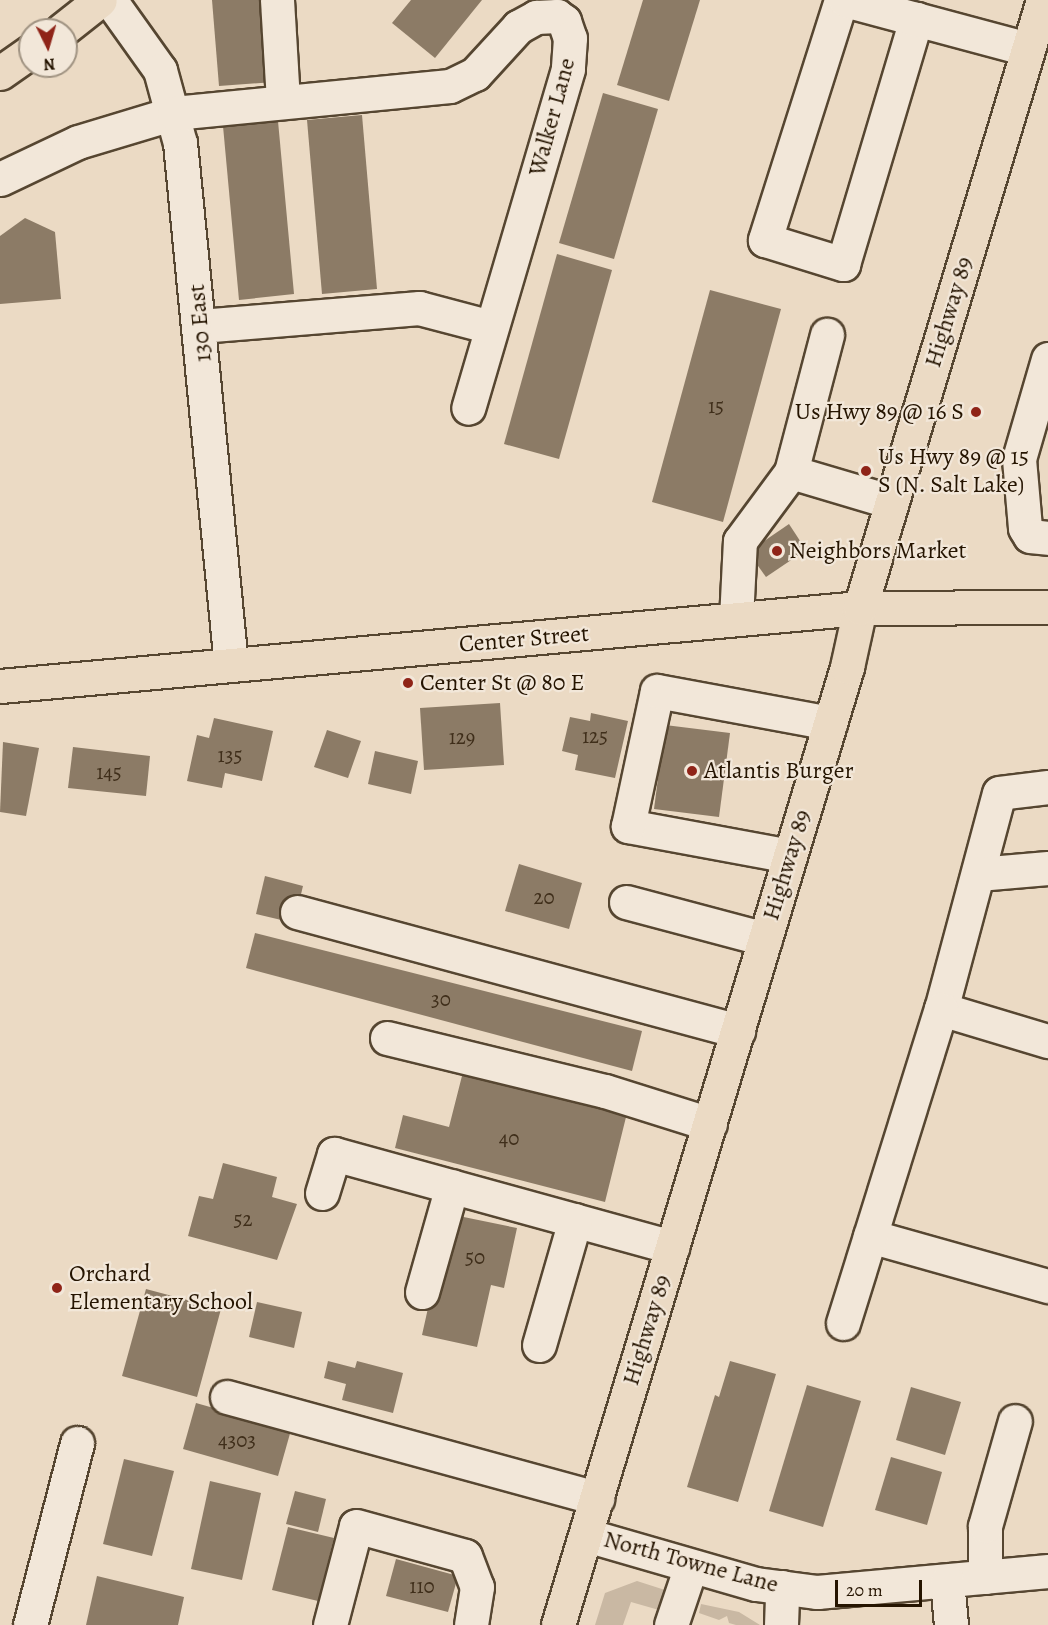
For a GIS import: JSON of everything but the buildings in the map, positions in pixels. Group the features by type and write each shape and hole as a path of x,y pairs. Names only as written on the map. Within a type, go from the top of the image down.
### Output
{"main road":[{"path":"77,18 100,0"},
{"name":"Highway 89","path":"558,1625 830,723 860,608 1043,0"},
{"path":"0,73 18,60"},
{"name":"Center Street","path":"0,686 860,608 1048,607"}],"street":[{"name":"130 East","path":"110,0 160,70 174,113 185,170 231,665"},
{"path":"277,0 283,102"},
{"path":"916,19 843,264 765,240 843,0 916,19 1028,49"},
{"name":"Walker Lane","path":"0,178 78,142 174,113 459,83 475,74 518,27 536,17 561,8 570,38 568,69 468,408"},
{"path":"200,326 419,308 491,327"},
{"path":"736,619 740,541 791,472 827,335"},
{"path":"1048,359 1019,459 1025,528 1030,536 1048,538"},
{"path":"791,472 892,502"},
{"path":"790,856 628,826 657,691 830,723"},
{"path":"843,1323 941,1009 999,793 1048,787"},
{"path":"978,874 1048,868"},
{"path":"626,902 765,939"},
{"path":"297,912 738,1031"},
{"path":"941,1009 1048,1041"},
{"path":"387,1038 605,1091 710,1124"},
{"path":"322,1193 334,1154 672,1247"},
{"path":"422,1292 452,1186"},
{"path":"539,1345 575,1220"},
{"path":"870,1236 1048,1286"},
{"path":"227,1397 597,1498"},
{"path":"985,1577 985,1526 1015,1421"},
{"path":"30,1625 77,1443"},
{"path":"330,1625 356,1526 465,1556 477,1587 479,1623"},
{"name":"North Towne Lane","path":"586,1534 691,1566 782,1587 835,1592 1048,1571"},
{"path":"670,1625 691,1566"},
{"path":"947,1581 951,1625"},
{"path":"781,1625 782,1587"}],"shaded area":[{"path":"637,1581 665,1590 659,1610 631,1602 623,1625 595,1625 605,1593"},
{"path":"701,1604 739,1612 760,1625 736,1625 729,1623 727,1616 719,1620 699,1613"}],"place":[{"name":"Us Hwy 89 @ 16 S","path":"976,412"},
{"name":"Us Hwy 89 @ 15 S (N. Salt Lake)","path":"866,471"},
{"name":"Neighbors Market","path":"777,551"},
{"name":"Center St @ 80 E","path":"408,683"},
{"name":"Atlantis Burger","path":"692,771"},
{"name":"Orchard Elementary School","path":"57,1288"}]}
